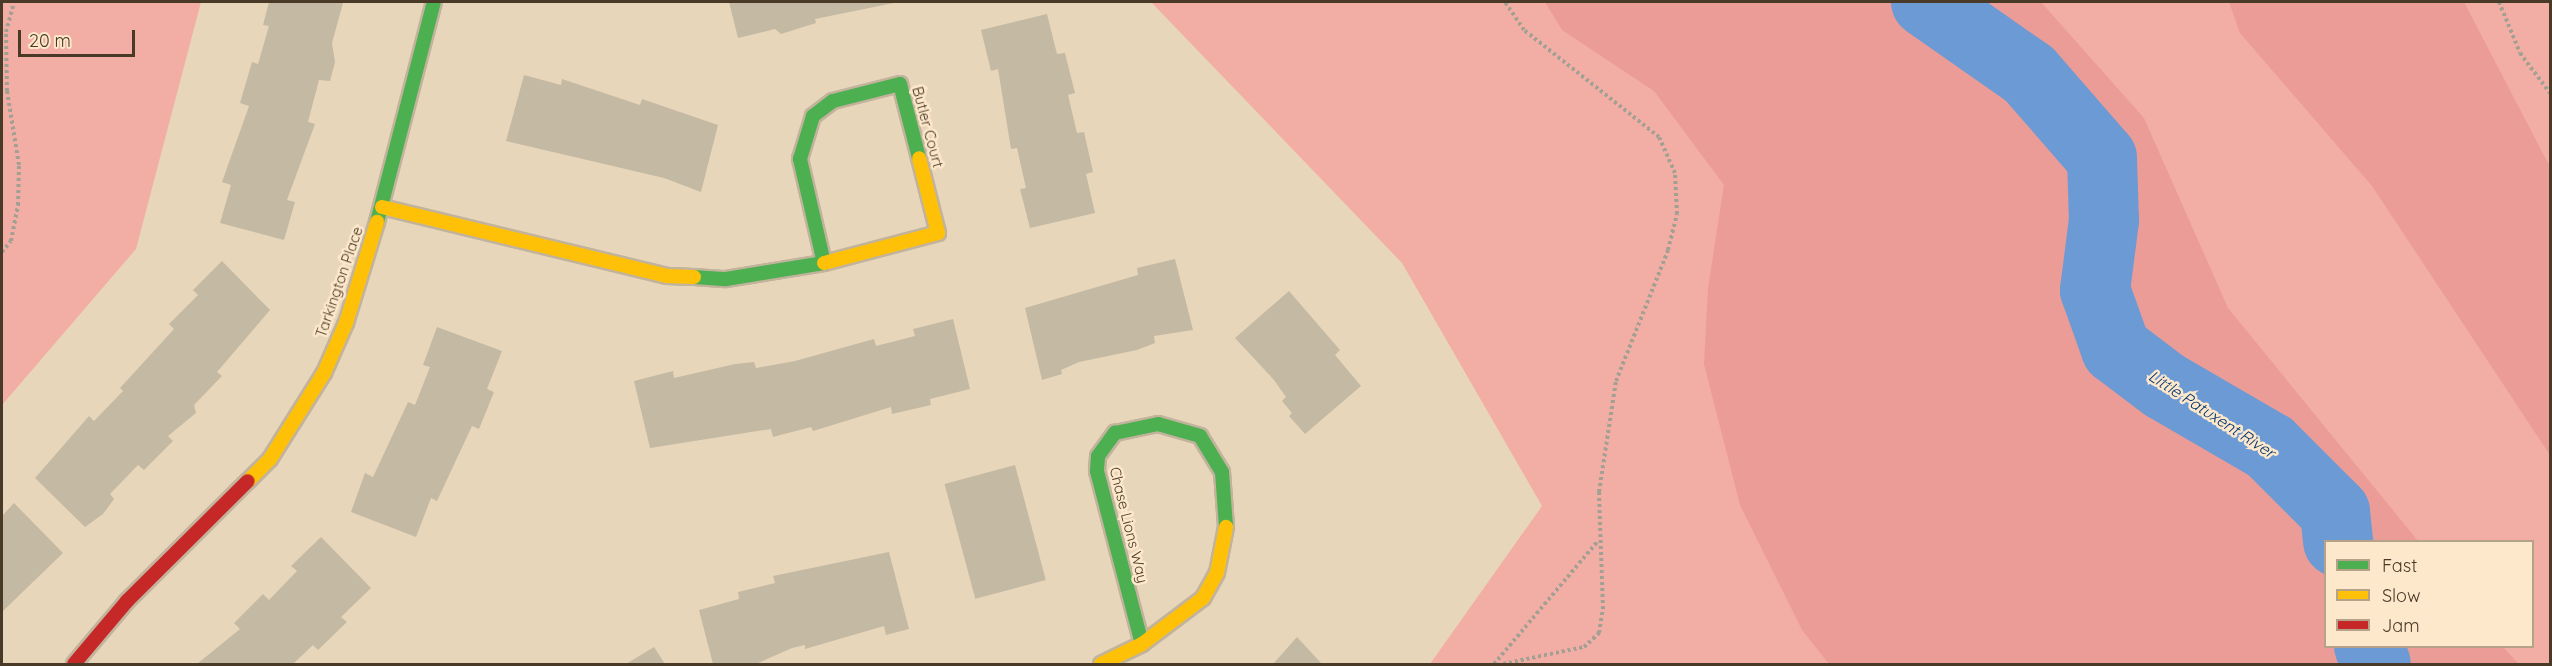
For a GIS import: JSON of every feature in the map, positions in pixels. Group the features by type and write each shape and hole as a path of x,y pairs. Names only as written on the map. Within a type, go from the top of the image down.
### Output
{"street":[{"name":"Tarkington Place","path":"74,664 127,602 270,459 298,419 346,323 382,207 434,2"},
{"name":"Butler Court","path":"382,207 667,276 726,279 824,263 938,233 900,84 833,101 813,116 803,136 800,159 824,263"},
{"name":"Chase Lions Way","path":"1101,664 1142,644 1203,598 1226,542 1227,501 1222,472 1200,436 1178,426 1158,424 1115,433 1098,456 1097,471 1142,644"}],"path":[{"path":"2,252 11,241 18,205 19,165 7,91 6,32 14,2"},
{"path":"1503,664 1584,647 1599,633 1604,609 1598,541 1599,492 1616,381 1668,250 1677,214 1674,173 1659,137 1524,30 1505,2"},
{"path":"2499,2 2520,53 2550,93"},
{"path":"1494,664 1598,541"}],"shaded area":[{"path":"2,2 201,2 136,249 2,405"},
{"path":"1151,2 2550,2 2550,664 1430,664 1542,506 1402,263"},
{"path":"1545,2 2041,2 2144,118 2228,308 2417,540 2324,540 2324,648 2504,648 2519,664 1829,664 1802,630 1740,505 1704,364 1708,288 1724,185 1654,91 1562,30"},
{"path":"2229,2 2464,2 2550,167 2550,455 2372,186 2240,33"}],"building":[{"path":"269,2 348,2 343,3 332,43 335,62 330,81 319,80 308,122 315,124 287,200 295,202 284,240 220,223 231,185 222,182 249,106 240,103 252,62 258,64 269,26 263,25"},
{"path":"729,2 894,3 815,19 816,23 781,34 775,29 738,38"},
{"path":"1047,14 1057,54 1065,53 1075,93 1068,95 1077,133 1084,132 1093,172 1086,174 1095,213 1030,228 1020,189 1026,188 1017,148 1011,149 998,69 991,71 981,30"},
{"path":"524,75 561,85 562,79 640,105 642,99 718,125 701,192 664,178 506,141"},
{"path":"1175,259 1193,330 1154,336 1155,343 1137,350 1079,362 1061,370 1062,374 1042,380 1025,308 1138,275 1137,268"},
{"path":"222,261 270,310 217,372 222,376 194,405 196,413 168,436 173,441 144,470 138,465 110,494 114,499 103,514 85,527 35,478 89,416 94,421 123,391 120,388 174,329 169,324 198,295 193,290"},
{"path":"1289,291 1340,350 1335,355 1361,386 1305,434 1289,416 1292,413 1282,401 1286,397 1274,380 1235,338"},
{"path":"953,319 970,389 930,399 931,405 892,414 891,407 813,431 811,427 773,437 771,429 650,448 634,381 673,371 674,378 735,364 754,362 756,368 795,361 874,339 876,346 915,336 913,329"},
{"path":"437,327 502,351 487,389 494,392 479,429 472,426 437,501 431,498 416,537 351,512 365,473 373,477 408,402 415,405 430,367 423,365"},
{"path":"1015,465 1046,580 975,599 944,484"},
{"path":"14,503 63,553 2,612 2,516"},
{"path":"321,537 371,588 341,617 347,622 318,650 313,645 293,664 197,664 240,629 234,623 263,594 269,600 297,571 291,566"},
{"path":"889,552 909,629 886,635 884,626 805,649 805,645 792,648 756,664 713,664 699,610 739,599 738,592 775,583 773,576"},
{"path":"1297,637 1322,664 1273,664"},
{"path":"654,647 665,664 626,664"}],"waterway":[{"name":"Little Patuxent River","path":"1926,2 2029,74 2102,158 2104,220 2095,290 2116,349 2165,386 2270,447 2335,512 2338,540"},
{"name":"Little Patuxent River","path":"2370,648 2376,664"}],"traffic: fast":[{"path":"377,222 434,2"},
{"path":"694,277 726,279 824,263 800,159 813,116 833,101 900,84 919,158"},
{"path":"1142,644 1097,471 1098,456 1115,433 1158,424 1200,436 1222,472 1226,527"}],"traffic: slow":[{"path":"824,263 938,233 919,158"},
{"path":"382,207 667,276 694,277"},
{"path":"248,481 270,459 324,373 346,323 377,222"},
{"path":"1101,664 1142,644 1203,598 1217,573 1226,527"}],"traffic: jam":[{"path":"74,664 127,601 248,481"}]}
